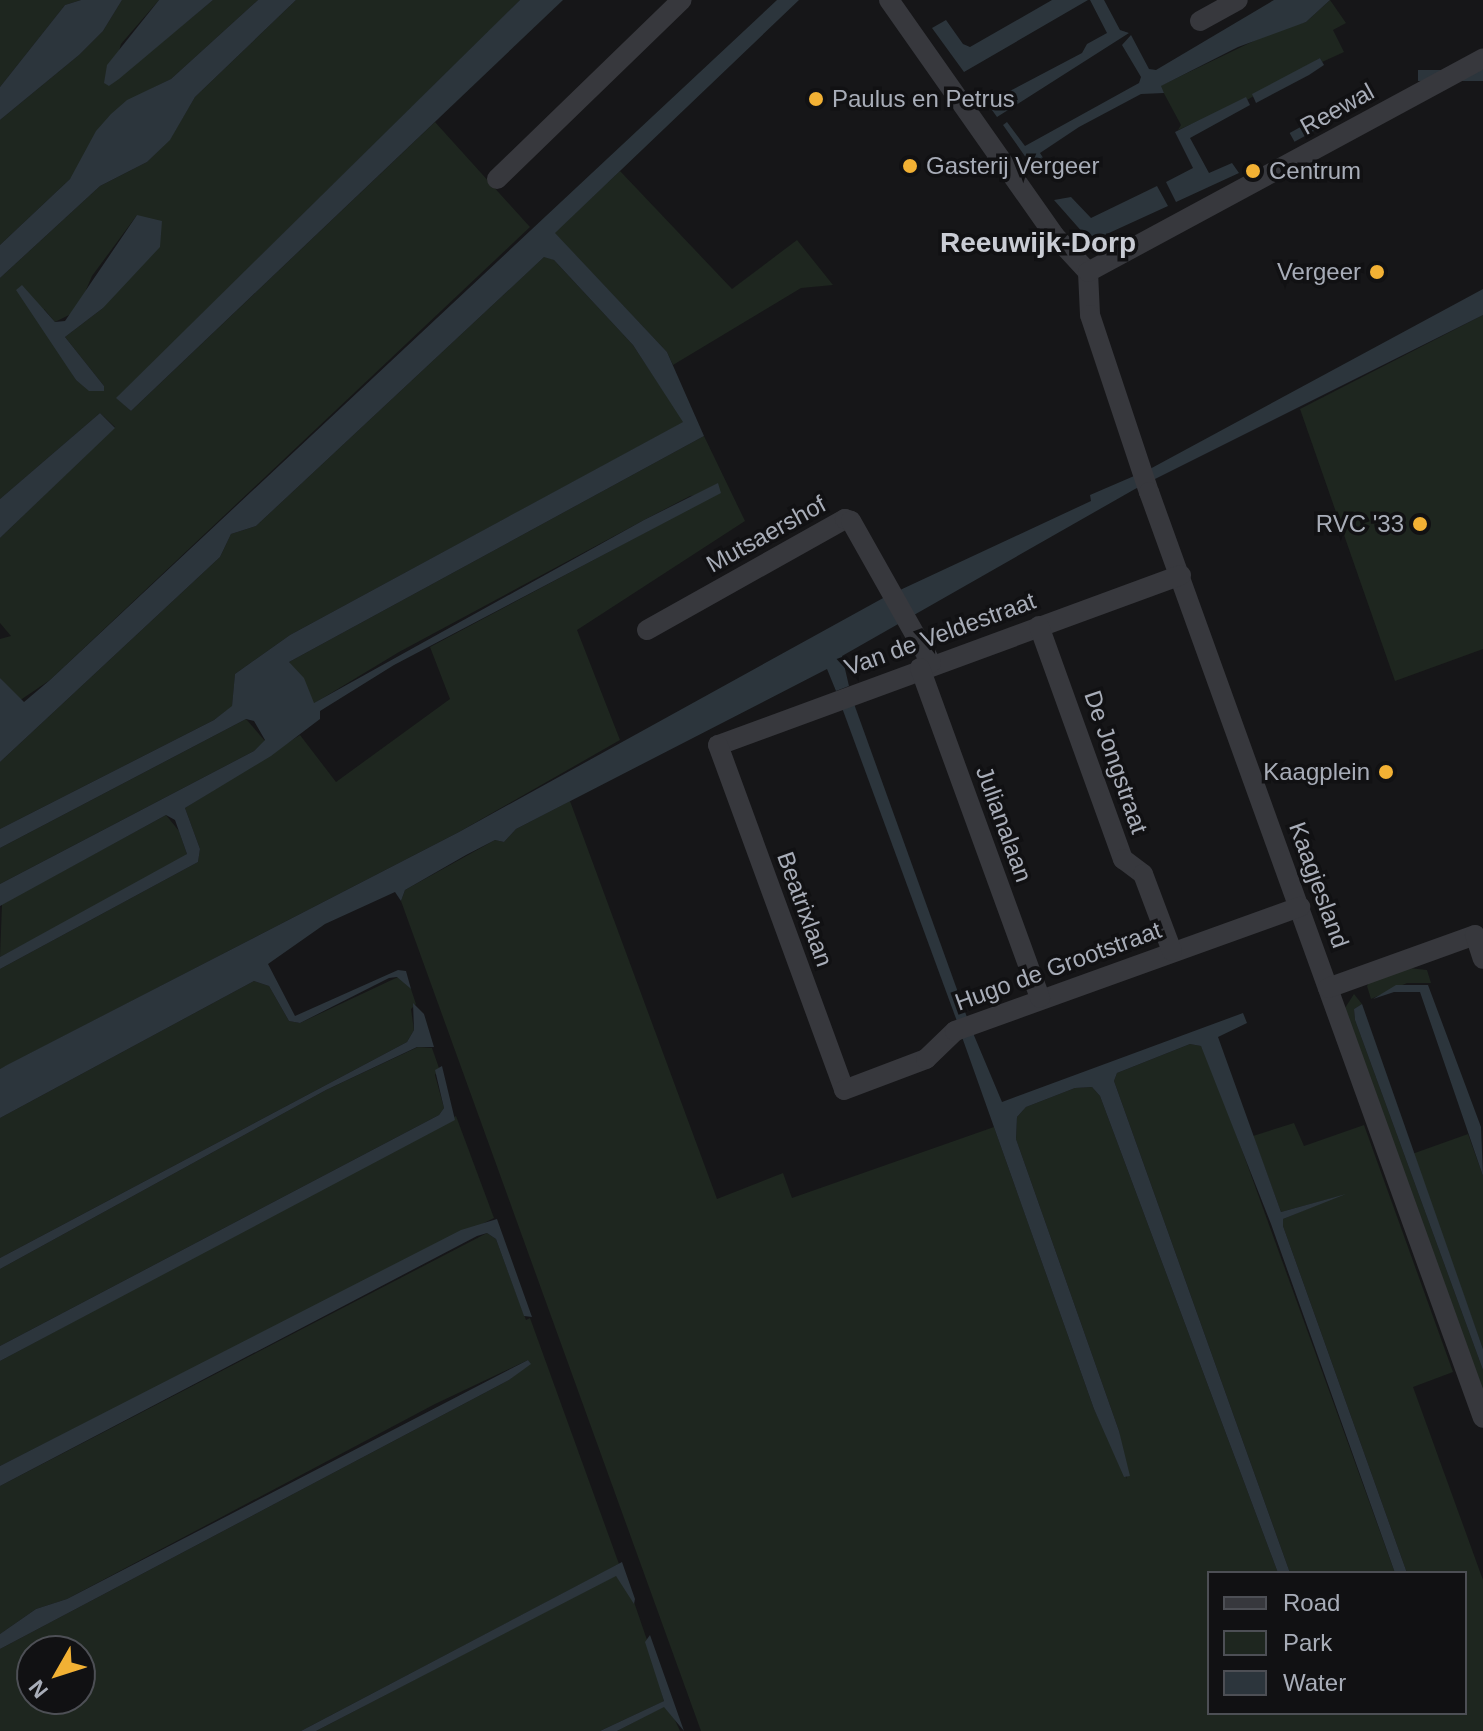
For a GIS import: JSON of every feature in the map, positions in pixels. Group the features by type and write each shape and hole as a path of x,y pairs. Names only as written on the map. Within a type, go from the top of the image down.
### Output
{"street":[{"path":"497,179 682,0"},
{"path":"889,0 1054,235 1088,272"},
{"path":"1200,21 1238,0"},
{"name":"Reewal","path":"1088,272 1483,58"},
{"name":"Kaagjesland","path":"1088,272 1090,315 1149,492 1483,1418"},
{"name":"Mutsaershof","path":"647,630 845,519 851,521 909,619 925,665"},
{"name":"Van de Veldestraat","path":"718,745 925,665 1181,575"},
{"name":"De Jongstraat","path":"1039,626 1123,859 1143,874 1172,951"},
{"name":"Julianalaan","path":"925,665 1040,998"},
{"name":"Beatrixlaan","path":"718,745 844,1090"},
{"name":"Hugo de Grootstraat","path":"844,1090 926,1059 955,1031 1300,907"},
{"path":"1328,988 1475,935 1483,959"}],"green space":[{"path":"0,0 81,0 65,5 0,87"},
{"path":"122,0 159,0 121,44 109,86 213,0 258,0 171,79 153,88 70,179 0,245 0,120 79,55 103,31"},
{"path":"296,0 520,0 117,398 131,411 435,122 530,227 50,680 19,701 0,678 0,639 11,636 0,623 0,538 115,427 100,413 0,499 0,278 100,186 147,162 170,139 195,97","holes":["137,215 103,308 65,337 104,386 86,386 76,380 46,330 44,309 55,322 77,311 92,276"]},
{"path":"1330,0 1346,23 1333,30 1344,52 1322,62 1320,58 1247,100 1178,130 1181,125 1160,86 1279,29 1306,22"},
{"path":"620,171 732,289 797,240 833,285 801,288 673,365 667,352 554,233"},
{"path":"545,256 554,260 633,345 684,422 290,635 235,674 232,707 214,720 0,829 0,762 220,557 231,534 256,526"},
{"name":"RVC '33","path":"1483,315 1483,649 1395,681 1300,409"},
{"path":"704,436 745,521 577,630 620,740 459,832 0,1069 0,969 198,862 200,849 185,808 300,735 336,782 450,699 430,647 721,492 690,496 399,652 313,704 289,662"},
{"path":"246,719 265,741 254,751 0,884 0,848"},
{"path":"570,801 717,1199 783,1173 792,1198 994,1127 1094,1409 1127,1479 1119,1431 1016,1139 1017,1117 1026,1107 1075,1088 1092,1087 1100,1096 1277,1571 1207,1571 1207,1715 1467,1715 1467,1571 1406,1571 1283,1226 1283,1219 1336,1197 1281,1212 1253,1136 1294,1123 1304,1146 1364,1125 1453,1372 1413,1387 1483,1580 1483,1731 701,1731 401,901 405,890 495,840 504,842 516,829"},
{"path":"166,815 179,831 187,854 182,861 0,957 2,904"},
{"path":"1409,968 1427,970 1431,983 1407,983 1371,999 1367,986 1370,981"},
{"path":"398,977 411,989 416,1004 411,1009 414,1030 407,1042 0,1258 0,1118 254,981 269,986 289,1021 300,1023"},
{"path":"1354,994 1362,1004 1354,1009 1355,1020 1483,1370 1483,1399 1343,1011"},
{"path":"1190,1044 1201,1046 1208,1056 1394,1571 1289,1571 1114,1081 1117,1073"},
{"path":"418,1047 432,1048 439,1068 435,1075 444,1108 439,1115 0,1346 0,1269 326,1090"},
{"path":"456,1116 494,1218 0,1466 0,1361"},
{"path":"1468,1134 1483,1176 1483,1349 1412,1154"},
{"path":"487,1233 496,1239 526,1320 530,1318 619,1564 301,1731 0,1731 0,1649 16,1641 16,1715 96,1715 96,1635 26,1635 509,1380 530,1363 528,1360 435,1404 67,1599 36,1609 0,1634 0,1486"},
{"path":"616,1575 634,1602 664,1701 600,1731 316,1731"},
{"path":"664,1706 669,1707 680,1731 617,1731"}],"water":[{"path":"81,0 122,0 103,31 79,55 0,120 0,87 65,5"},
{"path":"159,0 213,0 119,79 109,86 104,83 107,65"},
{"path":"258,0 296,0 195,97 170,140 147,162 100,186 0,278 0,245 70,179 96,131 111,114 127,100 171,79"},
{"path":"520,0 563,0 131,411 116,398"},
{"path":"777,0 799,0 555,233 667,352 704,436 289,662 304,678 314,703 644,520 718,483 721,493 394,665 320,711 320,719 271,756 185,808 200,849 198,862 0,969 0,957 187,854 175,820 166,815 0,906 0,884 254,751 265,740 254,721 246,719 0,848 0,829 214,720 232,706 235,674 290,635 683,422 633,345 554,260 544,257 256,526 231,534 220,557 0,762 0,678 24,702 50,680"},
{"path":"1052,0 1088,0 964,72 932,28 946,20 963,44 970,47"},
{"path":"1090,0 1104,0 1120,30 1129,33 997,117 987,103 1082,53 1087,44 1107,33"},
{"path":"1274,0 1330,0 1306,22 1238,47 1161,86 1164,93 1141,94 1079,127 1040,153 1047,164 1036,172 1003,125 1007,122 1025,146 1139,83 1141,77 1122,45 1131,35 1149,69 1156,70"},
{"path":"1320,58 1324,65 1256,103 1252,94"},
{"path":"1418,70 1483,70 1483,81 1418,81"},
{"path":"1371,88 1376,97 1295,142 1290,133"},
{"path":"1246,97 1250,105 1190,138 1209,173 1232,163 1239,173 1176,202 1166,182 1193,168 1175,132"},
{"path":"1157,186 1168,206 1098,238 1084,234 1054,200 1071,197 1091,218"},
{"path":"137,215 162,221 160,247 103,308 65,337 104,386 104,391 89,391 76,380 16,290 22,285 55,322 65,321"},
{"path":"1483,289 1483,315 1135,489 842,656 849,686 836,691 827,669 516,829 504,842 495,840 466,855 405,890 401,901 395,892 325,924 268,964 295,1016 398,970 406,971 411,989 397,977 389,978 300,1023 289,1021 269,986 254,981 0,1118 0,1069 7,1065 459,832 885,597 1091,501 1090,495 1148,470"},
{"path":"100,413 115,428 0,538 0,499"},
{"path":"853,701 968,1020 958,1024 841,705"},
{"path":"1396,985 1428,985 1481,1127 1483,1176 1420,992 1394,992 1373,999"},
{"path":"413,1003 424,1014 434,1047 417,1047 326,1090 0,1269 0,1258 407,1042 414,1030"},
{"path":"1362,1004 1483,1349 1483,1370 1355,1020 1354,1009"},
{"path":"1243,1013 1247,1023 1218,1037 1281,1212 1346,1194 1283,1219 1283,1226 1406,1571 1394,1571 1271,1224 1201,1046 1190,1044 1117,1073 1114,1081 1289,1571 1277,1571 1100,1096 1092,1087 1075,1088 1026,1107 1017,1117 1016,1139 1119,1431 1130,1476 1124,1477 1094,1409 962,1037 973,1033 1002,1102"},
{"path":"442,1066 455,1120 0,1361 0,1346 439,1115 444,1108 435,1070"},
{"path":"497,1219 532,1317 524,1316 496,1239 487,1233 477,1236 0,1486 0,1466 461,1230"},
{"path":"528,1360 531,1364 509,1380 26,1635 16,1635 16,1641 0,1649 0,1634 36,1609 67,1599"},
{"path":"622,1562 634,1604 616,1576 316,1731 301,1731"},
{"path":"650,1635 684,1731 664,1707 617,1731 600,1731 664,1701 645,1642"}],"place":[{"name":"Paulus en Petrus","path":"816,99"},
{"name":"Gasterij Vergeer","path":"910,166"},
{"name":"Centrum","path":"1253,171"},
{"name":"Vergeer","path":"1377,272"},
{"name":"RVC '33","path":"1420,524"},
{"name":"Kaagplein","path":"1386,772"}],"district":[{"name":"Reeuwijk-Dorp","path":"1038,243"}]}
